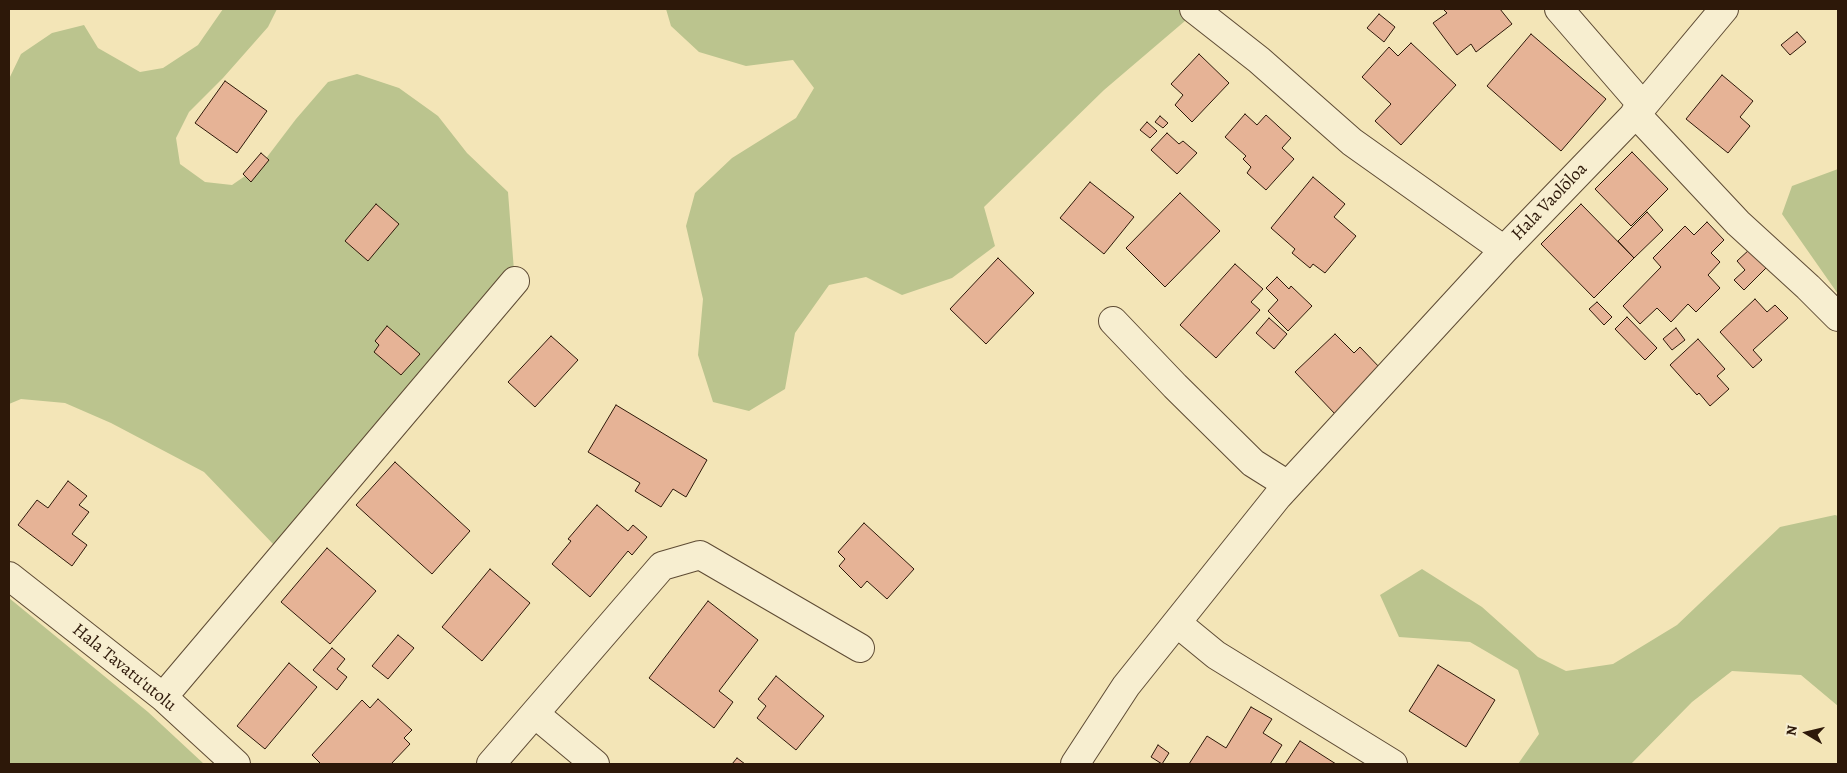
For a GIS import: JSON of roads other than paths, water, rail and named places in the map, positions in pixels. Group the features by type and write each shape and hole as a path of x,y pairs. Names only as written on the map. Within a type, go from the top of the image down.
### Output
{"street":[{"name":"Hala Vaolōloa","path":"1194,9 1260,60 1352,142 1504,250 1639,110 1724,9"},
{"path":"1559,9 1639,110 1738,223 1838,317"},
{"path":"1075,764 1126,686 1288,485 1504,250"},
{"path":"163,698 515,280"},
{"path":"1113,321 1252,463 1288,485"},
{"path":"491,764 662,566 700,555 860,648"},
{"name":"Hala Tavatu'utolu","path":"9,576 163,698 236,764"},
{"path":"1177,623 1216,656 1393,764"},
{"path":"535,714 595,764"}]}
